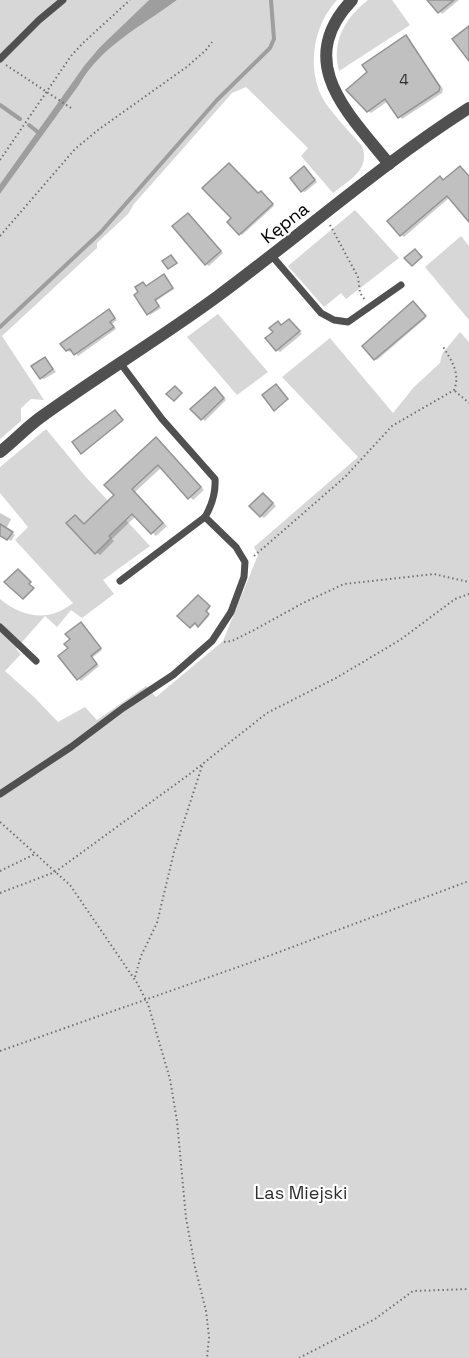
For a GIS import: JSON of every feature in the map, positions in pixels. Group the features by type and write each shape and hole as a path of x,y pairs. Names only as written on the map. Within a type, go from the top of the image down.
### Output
{"street":[{"path":"352,0 333,25 328,40 326,60 330,81 343,107 389,164"},
{"name":"Kępna","path":"0,452 40,418 121,364 272,256 389,164 469,108"}],"lane":[{"path":"0,60 63,0"},
{"path":"272,256 321,312 334,320 348,322 401,285"},
{"path":"120,581 205,517 212,505 216,490 215,479 162,419 121,364"},
{"path":"0,794 173,675 212,641 231,612 244,577 244,560 236,547 205,517"},
{"path":"0,627 36,661"}],"path":[{"path":"0,160 70,56 130,0"},
{"path":"0,236 75,149 188,66 212,42"},
{"path":"0,60 71,108"},
{"path":"328,222 358,277 360,293 369,307"},
{"path":"244,560 258,553 345,477 392,426 454,390 458,382 455,366 442,345"},
{"path":"454,390 469,403"},
{"path":"212,641 216,643 232,641 344,584 434,574 469,582"},
{"path":"0,893 55,873 267,713 336,678 400,640 455,599 469,594"},
{"path":"135,979 141,956 157,923 174,852 203,763"},
{"path":"0,822 70,885 135,979 145,999 170,1079 177,1121 186,1218 207,1320 209,1336 207,1358"},
{"path":"0,871 35,854"},
{"path":"0,1050 255,961 469,881"},
{"path":"298,1358 375,1318 413,1291 469,1289"}],"green space":[{"path":"0,0 149,0 99,48 84,66 0,184"},
{"path":"177,0 337,0 329,10 318,33 314,71 324,101 362,146 364,162 352,179 333,193 301,156 308,148 246,87 232,93 134,204 128,214 97,243 97,248 2,336 44,400 31,399 21,408 21,421 0,439 0,194 88,71 110,48"},
{"path":"368,0 392,0 410,25 339,71 337,50 342,31 353,15"},
{"path":"355,210 399,258 346,299 341,293 324,307 288,266"},
{"path":"461,236 469,246 469,320 425,267"},
{"path":"218,314 268,372 237,395 187,337"},
{"name":"Las Miejski","path":"460,332 469,342 469,1358 0,1358 0,599 27,614 36,615 55,613 73,603 15,540 28,527 0,493 0,467 46,429 85,476 150,546 103,580 114,594 82,618 71,610 57,627 45,616 16,649 21,654 5,671 58,722 85,707 97,720 146,686 156,697 223,641 258,555 254,547 358,457 282,377 330,338 393,413 414,387 440,363 442,354"}],"shaded area":[{"path":"149,0 177,0 110,48 88,71 0,194 0,184 84,66 99,48"}],"building":[{"path":"427,0 454,0 438,13"},
{"path":"469,26 469,61 452,39"},
{"path":"406,35 440,87 439,91 398,118 385,99 367,112 346,90 367,72 362,65"},
{"path":"229,163 258,193 261,191 273,204 239,235 227,222 231,218 202,188"},
{"path":"304,166 315,180 301,192 290,178"},
{"path":"460,166 469,176 469,222 447,196 400,236 387,221 440,176 443,180"},
{"path":"188,213 221,251 205,265 172,226"},
{"path":"415,249 422,257 412,266 404,258"},
{"path":"171,255 177,263 168,269 162,261"},
{"path":"164,274 173,288 155,300 159,306 147,315 134,295 138,292 135,287 143,282 146,286"},
{"path":"413,301 426,316 374,360 362,346"},
{"path":"109,309 115,318 110,322 114,327 74,355 70,349 66,351 60,344"},
{"path":"289,319 300,331 276,351 265,338 273,332 269,328 278,321 281,325"},
{"path":"45,357 53,369 40,379 31,366"},
{"path":"276,384 288,399 274,411 262,395"},
{"path":"175,386 182,393 174,401 166,394"},
{"path":"215,387 224,398 201,420 190,409"},
{"path":"115,410 123,420 81,454 72,442"},
{"path":"156,437 201,487 188,499 158,465 132,489 163,523 151,534 132,514 109,536 111,538 95,554 66,523 75,515 84,524 114,495 104,485"},
{"path":"263,493 273,503 260,517 249,506"},
{"path":"0,524 13,532 7,540 0,536"},
{"path":"18,569 34,588 23,599 4,582"},
{"path":"198,595 210,606 206,611 209,614 198,627 195,623 190,628 177,616"},
{"path":"81,622 101,648 91,656 97,664 77,680 58,656 68,648 64,644 70,639 65,634"}],"waterway":[{"path":"0,327 101,232 217,100 270,48 274,39 271,0"},
{"path":"0,105 20,119"},
{"path":"29,125 39,133"}]}
